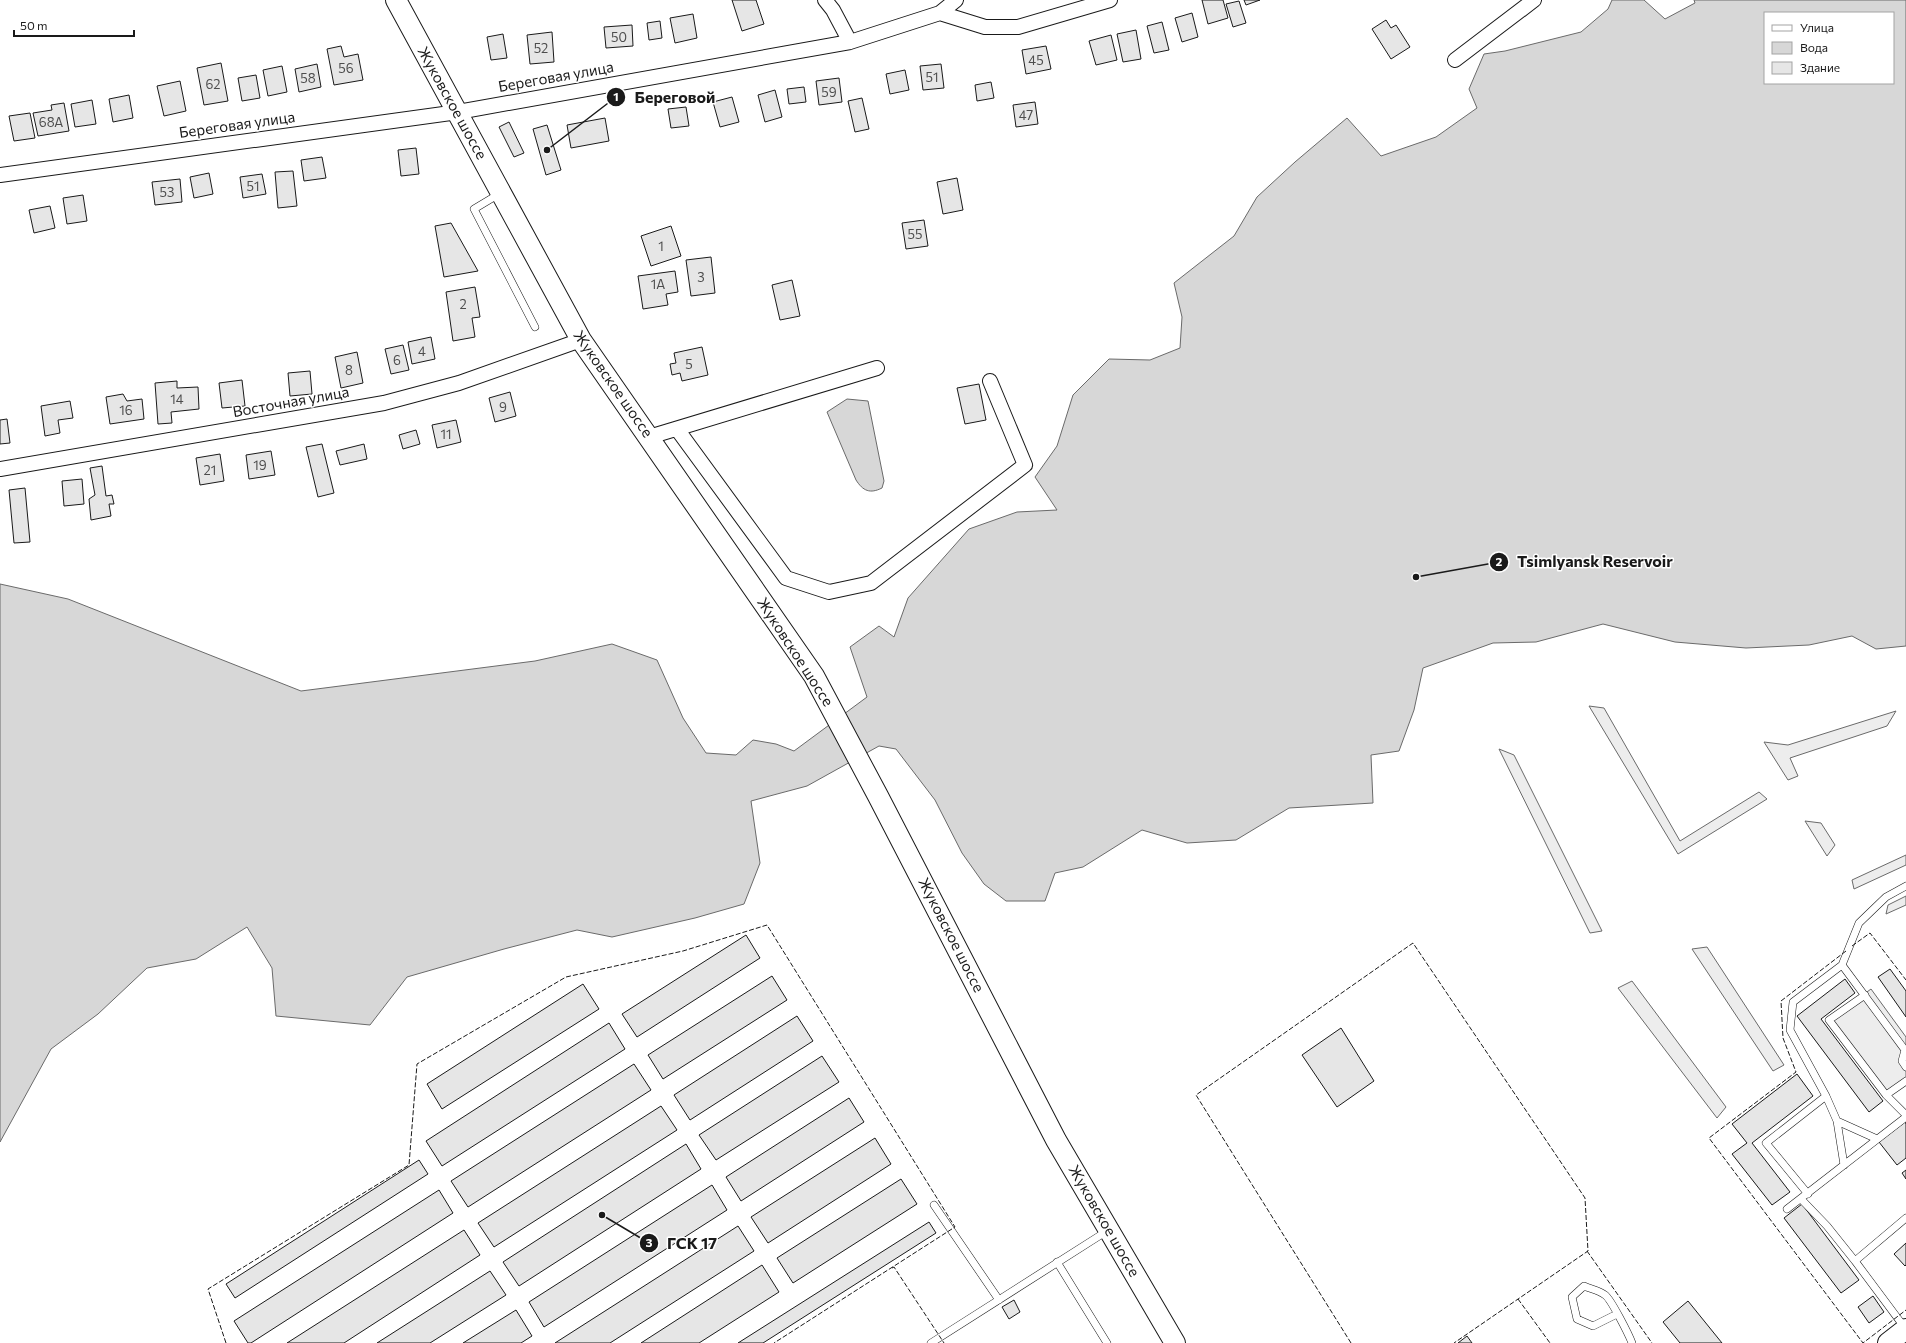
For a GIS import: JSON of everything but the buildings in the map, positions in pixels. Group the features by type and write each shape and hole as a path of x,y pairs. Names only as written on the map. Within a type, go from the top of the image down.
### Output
{"main road":[{"name":"Жуковское шоссе","path":"396,0 581,340 814,676 878,796 1056,1140 1175,1343"},
{"path":"1888,1343 1906,1329"}],"street":[{"path":"825,0 833,10 850,42"},
{"path":"940,13 956,0"},
{"path":"940,13 985,27 1018,27 1110,0"},
{"path":"1455,60 1534,0"},
{"name":"Береговая улица","path":"0,175 458,112 850,42 940,13"},
{"name":"Восточная улица","path":"0,469 384,403 459,383 581,340"},
{"path":"649,437 877,368"},
{"path":"677,429 786,578 829,592 871,582 1025,465 990,382"}],"lane":[{"path":"501,192 474,209 536,327"},
{"path":"1844,1165 1837,1121 1826,1096 1790,1030 1793,1002 1842,965 1859,923 1886,897 1906,886"},
{"path":"1842,965 1906,1050 1902,1061 1906,1067"},
{"path":"1787,1209 1906,1116 1886,1095 1829,1020 1866,995"},
{"path":"1886,1095 1906,1081"},
{"path":"1808,1194 1766,1144 1826,1096"},
{"path":"1837,1121 1877,1139"},
{"path":"1801,1199 1827,1226 1855,1260 1906,1329"},
{"path":"934,1205 999,1300"},
{"path":"1855,1260 1906,1218"},
{"path":"931,1343 1109,1230"},
{"path":"1057,1262 1107,1343"},
{"path":"1617,1314 1593,1326 1577,1319 1572,1297 1584,1286 1606,1295 1617,1314 1632,1343"}],"shaded area":[{"path":"1589,706 1604,708 1680,841 1759,792 1767,799 1678,854"},
{"path":"1896,711 1887,726 1790,758 1798,776 1788,780 1764,742 1788,745"},
{"path":"1499,749 1514,755 1602,931 1590,933"},
{"path":"1805,821 1821,823 1835,845 1827,856"},
{"path":"1906,855 1906,865 1854,889 1852,880"},
{"path":"1906,896 1906,905 1886,914 1888,905"},
{"path":"1707,947 1784,1065 1773,1071 1692,949"},
{"path":"1632,981 1726,1107 1717,1118 1618,988"},
{"path":"1871,989 1906,1037 1906,1082 1885,1098 1829,1020"}],"water":[{"path":"1612,0 1644,0 1665,19 1695,3 1694,0 1906,0 1906,646 1876,649 1852,636 1809,645 1746,648 1675,642 1603,624 1536,642 1493,643 1423,668 1414,710 1399,751 1371,755 1373,803 1289,808 1236,840 1187,843 1142,830 1083,867 1055,873 1045,901 1006,901 984,884 962,853 935,800 896,749 879,746 807,786 751,801 760,863 744,904 695,918 612,937 577,930 407,977 370,1025 276,1016 272,968 247,927 196,959 147,968 98,1014 51,1049 0,1142 0,584 68,599 301,691 535,661 612,644 657,660 683,718 706,753 736,755 753,740 776,744 794,751 867,697 850,647 879,626 894,637 908,598 969,529 1017,512 1057,510 1035,477 1057,446 1073,395 1109,359 1150,360 1180,348 1182,317 1174,283 1234,236 1257,197 1295,162 1347,118 1381,156 1436,137 1477,108 1469,89 1484,54 1505,51 1581,32 1608,9"},
{"path":"847,399 868,401 884,481 882,488 878,490 870,491 864,489 856,480 827,412"}],"fence":[{"path":"226,1343 208,1289 409,1165 417,1064 566,977 683,951 767,925 955,1227 774,1343"},
{"path":"1852,946 1870,933 1906,980"},
{"path":"1351,1343 1196,1095 1413,943 1585,1198 1588,1251 1454,1343"},
{"path":"1846,951 1781,1001 1783,1038 1796,1072 1709,1138 1863,1343 1906,1310"},
{"path":"1587,1251 1652,1343"},
{"path":"892,1268 894,1267 944,1343"},
{"path":"1518,1299 1550,1343"}],"place":[{"name":"Береговой","path":"547,150"},
{"name":"Tsimlyansk Reservoir","path":"1416,577"},
{"name":"ГСК 17","path":"602,1215"}]}
